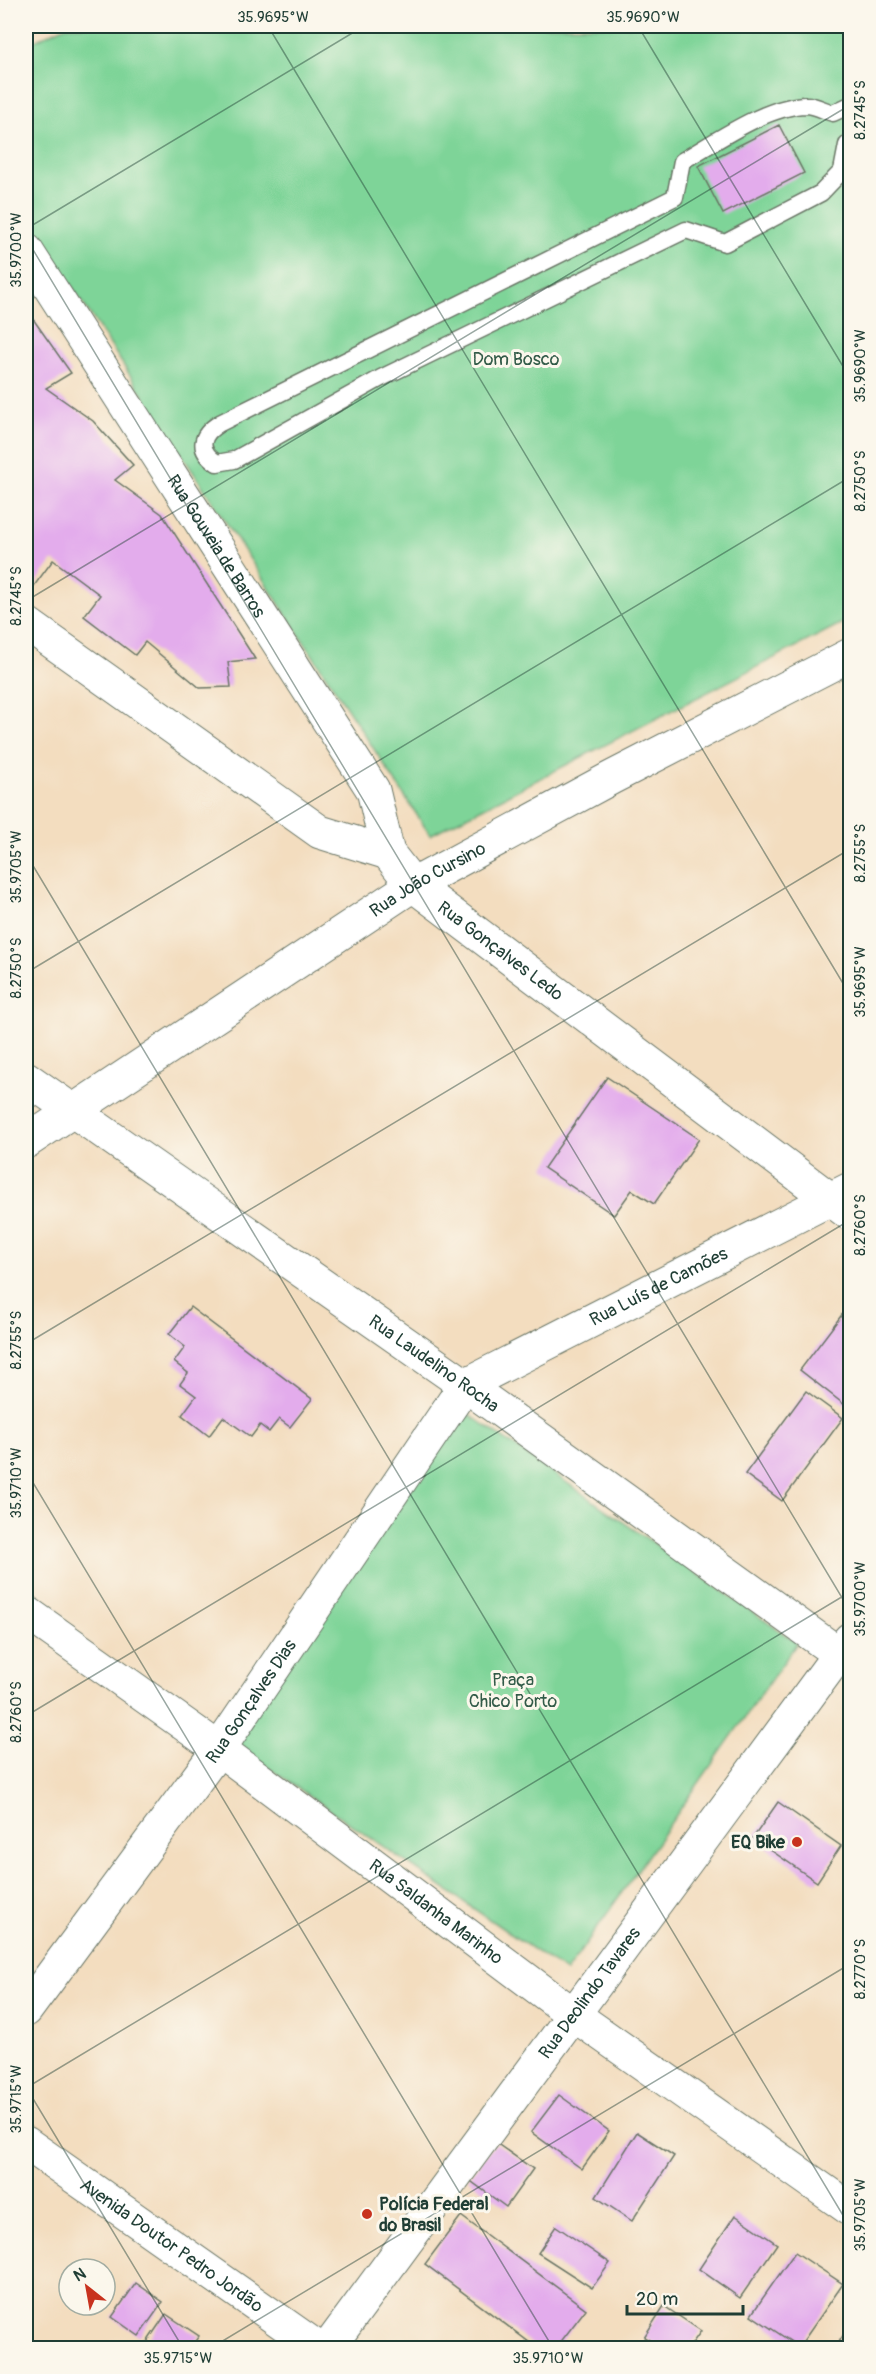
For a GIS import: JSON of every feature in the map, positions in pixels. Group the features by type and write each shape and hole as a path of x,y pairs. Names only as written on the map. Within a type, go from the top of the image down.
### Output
{"street":[{"name":"Rua Gouveia de Barros","path":"26,250 373,790 388,853"},
{"path":"26,623 320,832 388,853"},
{"name":"Rua João Cursino","path":"26,1142 413,885 611,778 850,655"},
{"name":"Rua Gonçalves Ledo","path":"388,853 413,885 844,1200"},
{"name":"Rua Laudelino Rocha","path":"26,1078 70,1111 847,1651"},
{"name":"Rua Luís de Camões","path":"465,1385 844,1200"},
{"name":"Rua Gonçalves Dias","path":"26,2010 219,1749 465,1385"},
{"name":"Rua Saldanha Marinho","path":"26,1612 219,1749 574,2015 850,2209"},
{"name":"Rua Deolindo Tavares","path":"328,2349 574,2015 847,1651"},
{"name":"Avenida Doutor Pedro Jordão","path":"26,2143 318,2349"}],"lane":[{"path":"850,105 833,113 808,105 775,111 732,132 682,161 675,197 220,423 209,430 202,439 202,449 217,463 234,460 381,378 686,230 724,243 821,193 842,171 847,145 850,143"}],"green space":[{"name":"Dom Bosco","path":"66,26 850,26 850,619 430,835 26,216 26,45"},
{"name":"Praça Chico Porto","path":"461,1409 797,1643 566,1972 231,1742"}],"building":[{"path":"779,125 804,173 723,214 698,166"},
{"path":"26,309 71,373 46,388 93,421 133,465 115,480 162,514 255,659 228,662 231,687 200,688 145,642 135,655 84,616 100,595 53,560 34,586 26,579"},
{"path":"607,1077 699,1139 654,1204 632,1190 614,1215 544,1168"},
{"path":"850,1304 850,1409 800,1370"},
{"path":"190,1307 312,1399 290,1427 279,1419 269,1432 260,1425 251,1437 223,1417 209,1436 182,1415 196,1396 180,1384 188,1373 174,1362 185,1347 169,1334"},
{"path":"806,1391 843,1418 782,1501 745,1474"},
{"name":"EQ Bike","path":"778,1802 841,1846 817,1882 753,1838"},
{"path":"559,2095 609,2131 582,2169 531,2132"},
{"path":"637,2132 674,2156 632,2221 596,2197"},
{"path":"496,2143 533,2169 506,2207 468,2179"},
{"path":"735,2215 777,2244 740,2298 699,2269"},
{"path":"461,2216 586,2309 556,2348 537,2348 425,2264"},
{"path":"556,2226 610,2263 592,2288 538,2253"},
{"path":"795,2252 843,2284 799,2347 751,2315"},
{"path":"136,2283 163,2302 139,2336 112,2317 117,2317 117,2310"},
{"path":"664,2306 701,2331 689,2348 662,2348 644,2337"},
{"path":"166,2314 199,2336 190,2348 143,2348"},
{"path":"850,2325 850,2348 835,2348"}],"place":[{"name":"EQ Bike","path":"797,1842"},
{"name":"Polícia Federal do Brasil","path":"367,2214"}]}
